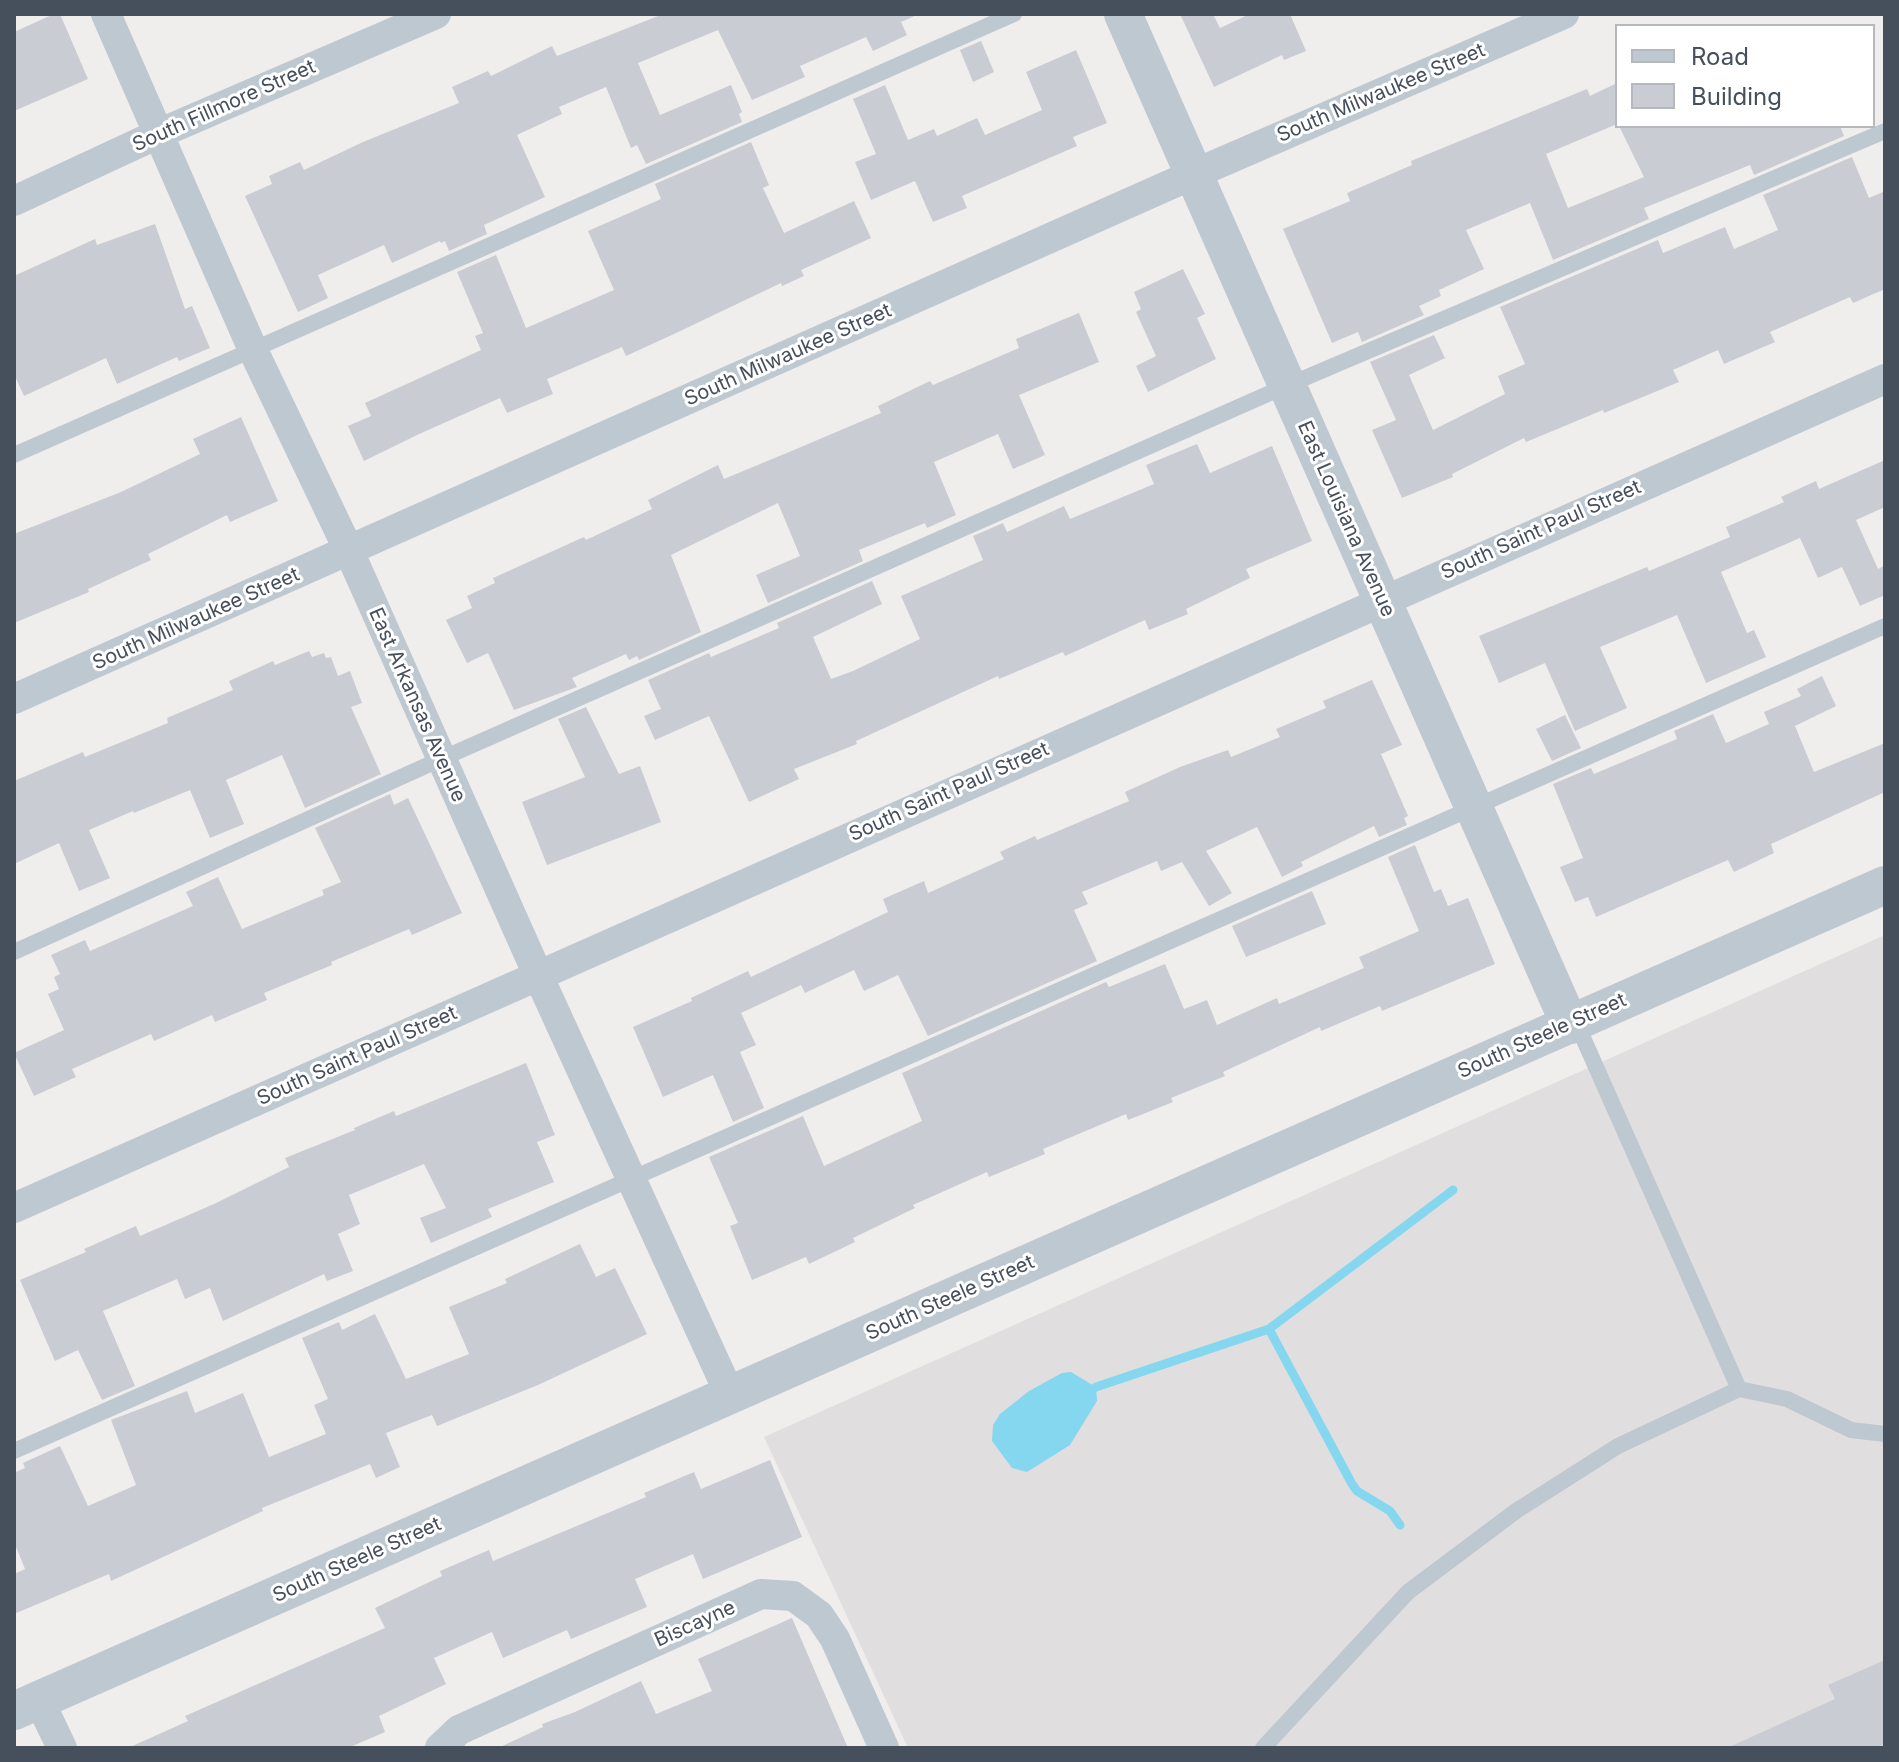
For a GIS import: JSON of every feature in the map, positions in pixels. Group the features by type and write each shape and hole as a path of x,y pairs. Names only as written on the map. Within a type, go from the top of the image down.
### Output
{"street":[{"name":"East Arkansas Avenue","path":"106,14 253,350 349,551 730,1395"},
{"name":"South Fillmore Street","path":"14,201 158,134 436,14"},
{"name":"East Louisiana Avenue","path":"1123,14 1286,386 1573,1023"},
{"name":"South Milwaukee Street","path":"14,699 1194,174 1564,14"},
{"name":"South Saint Paul Street","path":"14,1208 1885,379"},
{"name":"South Steele Street","path":"26,1705 1885,885"},
{"name":"Biscayne","path":"440,1748 459,1730 761,1594 793,1596 819,1615 835,1639 884,1748"},
{"path":"26,1705 62,1748"}],"lane":[{"path":"14,455 1014,14"},
{"path":"14,952 441,759 1286,386 1885,131"},
{"path":"14,1451 1885,626"},
{"path":"1573,1023 1739,1389"},
{"path":"1263,1748 1408,1592 1516,1511 1618,1446 1739,1389 1787,1399 1851,1430 1885,1434"}],"shaded area":[{"path":"1885,935 1885,1748 908,1748 764,1437"}],"water":[{"path":"1071,1372 1096,1387 1097,1401 1070,1445 1027,1472 1012,1468 992,1441 993,1425 1000,1414 1029,1391 1062,1373"}],"building":[{"path":"60,14 88,79 14,111 14,32"},
{"path":"663,14 919,14 901,22 907,35 873,51 866,37 800,66 805,77 752,100 718,30 638,63 660,115 731,85 742,112 739,114 742,122 646,164 637,145 631,148 606,87 559,107 562,114 517,135 545,197 484,225 487,234 449,251 445,241 440,241 392,263 384,245 318,275 328,298 298,312 245,196 272,184 269,176 300,162 304,170 459,103 452,87 488,71 491,76 552,46 557,56"},
{"path":"1180,14 1213,14 1220,28 1250,14 1290,14 1306,51 1284,60 1282,55 1214,87"},
{"path":"981,41 994,72 973,82 960,50"},
{"path":"1076,50 1107,123 1073,137 1077,146 962,196 967,208 933,222 915,181 871,200 855,162 876,154 853,99 885,85 908,140 934,129 937,136 977,118 985,135 1042,110 1026,72"},
{"path":"1615,84 1615,125 1546,154 1568,208 1644,177 1620,128 1841,128 1844,136 1754,175 1750,165 1644,208 1649,219 1553,260 1530,203 1466,230 1484,269 1439,290 1441,296 1419,306 1424,315 1362,342 1358,332 1332,343 1283,229 1350,201 1347,193 1412,165 1411,161 1587,89 1590,96"},
{"path":"751,142 769,185 763,188 784,233 854,201 871,238 801,270 804,276 782,286 781,283 626,356 622,347 547,379 553,394 507,413 500,398 364,461 348,426 371,416 365,403 481,350 475,336 483,333 457,272 496,255 526,328 614,290 588,231 661,199 655,184"},
{"path":"1852,157 1869,198 1885,191 1885,289 1853,303 1850,297 1770,332 1775,342 1724,364 1718,350 1673,370 1679,382 1526,442 1524,438 1452,474 1453,477 1402,498 1372,430 1396,420 1370,362 1434,335 1445,358 1409,375 1433,430 1505,394 1498,376 1525,364 1500,307 1658,240 1663,253 1725,227 1734,249 1778,230 1763,195"},
{"path":"155,224 185,309 192,306 210,348 179,361 177,357 117,384 106,358 24,396 14,374 14,276 95,239 97,245"},
{"path":"1183,269 1205,314 1197,318 1216,359 1148,392 1136,366 1156,356 1136,312 1141,309 1134,292"},
{"path":"1079,313 1099,362 1019,395 1045,455 1013,469 998,434 934,462 956,515 927,528 925,523 859,550 863,561 768,603 756,575 800,556 778,503 671,555 701,632 639,660 637,656 629,660 626,654 572,678 577,687 514,710 488,653 467,663 446,620 472,608 467,596 495,583 493,578 652,509 648,500 718,465 724,479 801,447 881,413 878,406 930,381 933,385 1019,348 1016,339"},
{"path":"241,417 278,501 230,522 227,515 148,554 151,560 88,589 89,592 14,623 14,534 121,492 200,454 193,439"},
{"path":"1197,444 1210,473 1272,446 1312,541 1246,569 1250,578 1186,609 1188,614 1149,630 1145,620 1065,656 1063,652 999,679 998,676 856,741 857,744 794,769 799,779 749,802 709,716 655,740 644,716 661,709 648,680 709,653 711,657 779,628 777,623 872,581 882,604 813,637 831,679 853,671 920,639 901,596 983,560 973,536 1003,523 1007,532 1064,506 1070,519 1154,484 1146,465"},
{"path":"1885,460 1885,507 1856,520 1878,569 1885,565 1885,595 1860,606 1842,567 1818,578 1800,538 1721,572 1747,633 1754,630 1766,657 1706,683 1677,615 1600,647 1627,708 1575,731 1545,663 1499,683 1479,636 1647,567 1649,571 1730,537 1726,527 1784,502 1781,497 1816,481 1819,489"},
{"path":"309,651 312,657 324,653 326,658 331,657 338,676 350,671 362,703 351,707 381,774 305,808 282,755 226,780 244,824 210,838 190,790 89,830 110,878 79,891 59,843 14,864 14,781 83,752 85,757 168,723 167,718 233,690 229,681 273,661 275,665"},
{"path":"1822,676 1836,706 1795,726 1814,772 1885,743 1885,792 1771,844 1774,853 1734,872 1728,860 1596,917 1588,897 1575,902 1560,867 1583,858 1553,784 1591,768 1594,774 1677,739 1674,731 1713,714 1726,743 1769,724 1764,712 1801,696 1797,689"},
{"path":"1372,680 1402,745 1381,754 1408,816 1404,818 1407,825 1379,837 1374,826 1301,862 1303,866 1282,877 1257,827 1206,851 1232,893 1209,906 1182,862 1161,871 1157,861 1082,892 1088,904 1074,910 1097,961 928,1036 898,975 864,991 854,970 805,993 801,985 741,1013 756,1045 740,1052 764,1108 733,1122 713,1075 663,1097 633,1027 692,1001 691,998 748,971 751,977 888,912 883,899 924,881 928,893 1004,859 1000,852 1035,836 1037,840 1129,801 1125,792 1180,767 1228,750 1231,757 1280,737 1276,729 1326,708 1323,701"},
{"path":"586,707 619,774 640,766 661,822 547,865 522,802 585,777 558,719"},
{"path":"1565,715 1581,748 1552,761 1536,729"},
{"path":"390,794 394,805 408,798 462,913 412,935 409,929 331,962 332,965 264,993 267,1000 215,1022 212,1015 154,1041 151,1034 72,1069 76,1077 34,1096 14,1053 64,1030 48,994 59,989 54,977 60,974 51,955 85,940 90,951 193,906 186,892 218,877 242,929 324,895 322,890 341,882 315,828"},
{"path":"1415,845 1434,892 1441,889 1448,906 1468,898 1495,964 1382,1011 1380,1006 1321,1031 1320,1027 1223,1072 1225,1076 1171,1098 1173,1102 1128,1120 1126,1114 1043,1149 1045,1154 989,1177 987,1172 913,1205 915,1208 853,1238 855,1242 809,1264 806,1257 752,1280 730,1226 738,1223 709,1157 803,1116 824,1166 922,1121 902,1073 1106,982 1109,987 1165,964 1184,1009 1207,1000 1217,1025 1277,998 1279,1004 1364,968 1359,957 1419,931 1388,857"},
{"path":"1312,891 1326,924 1246,957 1232,926"},
{"path":"526,1063 555,1135 537,1142 554,1182 488,1209 492,1217 431,1243 420,1218 446,1208 424,1164 349,1195 360,1224 338,1234 353,1271 327,1281 324,1274 223,1321 210,1288 185,1299 177,1279 103,1311 135,1386 102,1400 78,1350 55,1361 20,1280 86,1252 84,1249 136,1226 140,1236 214,1204 289,1167 285,1158 354,1128 394,1111 396,1116"},
{"path":"580,1244 596,1277 615,1268 647,1334 538,1385 437,1426 432,1415 386,1433 400,1467 376,1478 370,1464 262,1508 263,1511 111,1581 109,1574 14,1614 14,1574 25,1569 14,1542 14,1473 25,1468 23,1463 60,1446 88,1506 136,1485 111,1420 187,1391 195,1413 243,1393 269,1457 326,1434 314,1405 328,1399 302,1338 339,1322 342,1330 375,1314 406,1379 469,1354 449,1307 507,1283 505,1279"},
{"path":"770,1460 802,1537 703,1579 693,1554 635,1579 647,1607 571,1639 567,1630 503,1658 492,1632 434,1658 446,1684 379,1716 385,1732 348,1748 128,1748 188,1721 185,1716 385,1628 375,1608 442,1576 440,1571 489,1550 493,1561 646,1497 644,1493 694,1472 701,1489"},
{"path":"792,1618 848,1748 498,1748 543,1727 542,1724 641,1681 656,1714 712,1691 698,1659"},
{"path":"1885,1660 1885,1744 1876,1748 1727,1748 1835,1699 1828,1685"}],"waterway":[{"path":"1096,1387 1269,1329 1453,1190"},
{"path":"1269,1329 1352,1484 1357,1491 1390,1511 1400,1525"}]}
